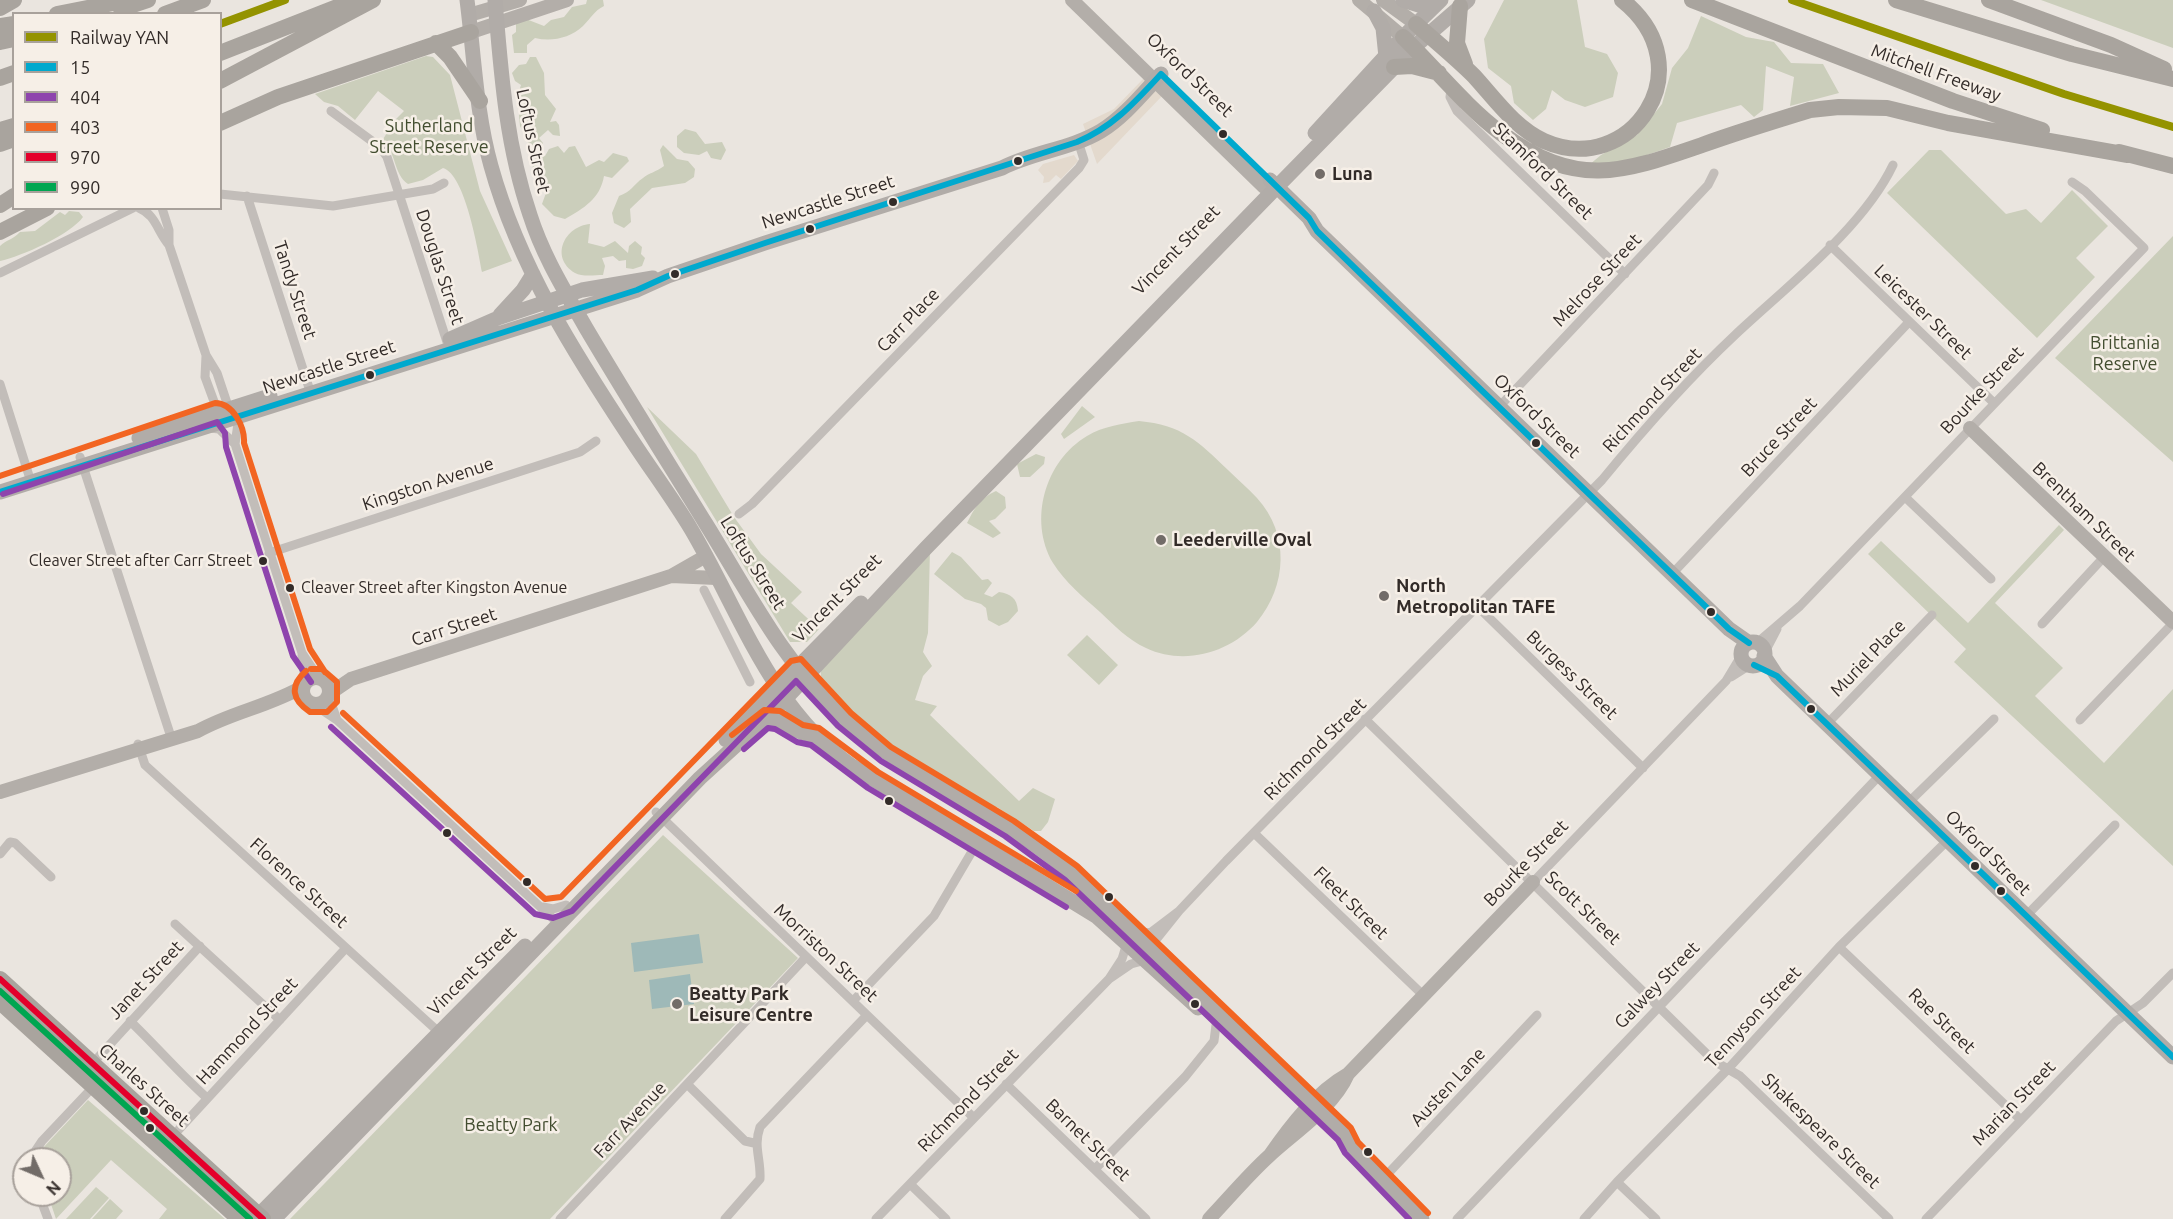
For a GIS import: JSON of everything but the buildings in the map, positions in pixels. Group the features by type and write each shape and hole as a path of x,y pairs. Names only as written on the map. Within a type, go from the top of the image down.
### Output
{"highway":[{"path":"0,8 14,0"},
{"path":"67,12 129,0"},
{"path":"112,12 148,0"},
{"path":"170,12 202,0"},
{"path":"222,52 357,0"},
{"path":"222,80 373,0"},
{"path":"1421,29 1531,133 1545,141 1574,148 1602,145 1630,130 1650,104 1659,82 1660,67 1657,46 1644,20 1622,0"},
{"name":"Mitchell Freeway","path":"1692,0 1953,101 2022,124 2173,166"},
{"path":"1896,0 2072,54 2173,79"},
{"path":"1989,0 2111,45 2173,73"},
{"path":"1464,3 1458,52 1472,75"},
{"path":"222,122 278,97 471,32"},
{"path":"1409,42 1499,131 1524,149 1558,165 1590,171 1636,167 1810,110 1860,106 1887,108 1948,123 2128,154"},
{"path":"436,43 450,57 480,101"},
{"path":"1390,62 1412,66 1446,79"},
{"path":"0,232 42,210"},
{"name":"Charles Street","path":"0,979 263,1218"},
{"name":"Charles Street","path":"0,1002 239,1219"}],"main road":[{"path":"1403,0 1422,6 1439,1"},
{"path":"1421,29 1439,1"},
{"name":"Loftus Street","path":"495,3 504,104 515,166 530,217 567,295 658,449 801,672 842,717 881,750 988,813 1048,854 1216,1025 1312,1111"},
{"path":"1421,29 1464,3"},
{"path":"1378,6 1390,62"},
{"name":"Loftus Street","path":"468,7 490,164 512,227 532,274 546,302 691,529 742,629 782,693 815,736 852,766 1131,937"},
{"name":"Vincent Street","path":"801,672 1421,29"},
{"name":"Newcastle Street","path":"0,492 82,462 225,420 310,389 447,345 576,310 637,290 668,276 1002,168 1018,168 1105,138 1119,126 1160,79"},
{"name":"Vincent Street","path":"556,922 566,905 782,693 860,603 1267,189"},
{"name":"Oxford Street","path":"1267,189 1309,218 1317,231 1909,802 2025,917 2173,1057"},
{"path":"498,318 523,290 532,274"},
{"name":"Newcastle Street","path":"447,345 498,318 567,295 599,286 668,276"},
{"name":"Newcastle Street","path":"0,485 31,479"},
{"name":"Vincent Street","path":"263,1218 659,815 765,719 782,693"},
{"path":"765,719 778,720 800,734 815,736"},
{"name":"Loftus Street","path":"1148,955 1312,1111 1337,1141 1351,1147 1422,1219"}],"street":[{"path":"468,7 520,0"},
{"path":"471,32 567,0"},
{"name":"Oxford Street","path":"1072,0 1160,79"},
{"name":"Oxford Street","path":"1085,0 1267,189"},
{"path":"1359,0 1378,6 1421,29"},
{"path":"1378,6 1409,42"},
{"name":"Stamford Street","path":"1446,79 1452,105 1625,274"},
{"name":"Douglas Street","path":"331,111 380,147 389,164 447,345"},
{"name":"Carr Place","path":"739,514 1079,168 1084,160 1080,145"},
{"name":"Richmond Street","path":"1109,979 1148,955 1179,912 1254,833 1365,719 1377,711 1588,493 1734,336 1785,292 1880,192 1893,165"},
{"name":"Melrose Street","path":"1499,407 1708,186 1714,172"},
{"name":"Bourke Street","path":"1209,1219 1269,1155 1294,1137 1335,1081 1348,1074 1424,996 2144,248 2085,191 2072,182"},
{"path":"222,194 333,206 433,189 444,183"},
{"name":"Tandy Street","path":"247,196 310,389"},
{"path":"102,223 117,210"},
{"path":"0,273 129,210"},
{"path":"142,210 153,217 160,234 169,245"},
{"path":"163,210 169,245 206,355 205,377 235,444 302,653 337,720"},
{"path":"166,220 171,210"},
{"name":"Leicester Street","path":"1830,245 1994,403"},
{"name":"Bruce Street","path":"1672,574 1909,322"},
{"path":"0,384 31,479"},
{"path":"225,420 219,429 235,444"},
{"name":"Brentham Street","path":"1970,428 2173,622"},
{"name":"Kingston Avenue","path":"269,553 580,452 596,441"},
{"path":"82,462 171,736"},
{"path":"1905,497 1991,579"},
{"name":"Carr Street","path":"0,792 342,678 351,679 671,576 706,556"},
{"path":"2042,624 2104,556"},
{"name":"Carr Street","path":"671,576 716,578"},
{"path":"704,590 750,682"},
{"name":"Burgess Street","path":"1477,606 1643,768"},
{"name":"Muriel Place","path":"1827,724 1932,615"},
{"path":"2080,720 2173,622"},
{"path":"727,636 742,629"},
{"path":"302,653 318,687 322,704 311,703"},
{"path":"318,687 304,697 337,720 556,922"},
{"name":"Carr Street","path":"280,700 311,703"},
{"name":"Scott Street","path":"1365,719 1727,1070"},
{"path":"1909,802 1994,719"},
{"name":"Florence Street","path":"139,747 145,765 443,1036"},
{"name":"Galwey Street","path":"1457,1219 1880,775"},
{"name":"Morriston Street","path":"659,815 974,1118"},
{"path":"2025,917 2115,825"},
{"name":"Fleet Street","path":"1254,833 1424,996"},
{"name":"Tennyson Street","path":"1584,1219 1617,1182 1727,1070 1839,946 1948,840"},
{"path":"0,854 10,842 15,843 51,877"},
{"path":"853,1001 934,916 977,843"},
{"path":"541,907 553,909 566,905"},
{"name":"Richmond Street","path":"876,1219 1109,979 1122,959 1131,937 1150,933 1179,912"},
{"path":"176,924 280,1020"},
{"name":"Janet Street","path":"93,1064 200,946"},
{"name":"Rae Street","path":"1839,946 2021,1120"},
{"name":"Hammond Street","path":"172,1137 346,948"},
{"path":"687,1084 806,957"},
{"name":"Marian Street","path":"1926,1219 2116,1021 2143,1003 2173,973"},
{"path":"725,1219 760,1179 761,1165 754,1143 760,1127 867,1015"},
{"name":"Austen Lane","path":"1382,1179 1537,1016"},
{"path":"130,1021 165,1054 173,1068 207,1098"},
{"path":"1095,1169 1185,1077 1214,1041 1216,1025"},
{"name":"Shakespeare Street","path":"1727,1070 1740,1076 1889,1219"},
{"name":"Farr Avenue","path":"560,1219 687,1084 746,1141 754,1143"},
{"name":"Barnet Street","path":"1006,1084 1146,1219"},
{"path":"38,1147 93,1087"},
{"path":"1617,1182 1656,1219"},
{"path":"910,1184 946,1219"}],"green space":[{"path":"587,0 603,0 604,6 578,30 560,38 548,40 535,38 527,45 527,53 514,53 512,35 516,32 516,24 526,19 544,26 551,20 564,17 572,7 586,4"},
{"path":"1504,0 1577,0 1585,47 1607,54 1618,73 1613,97 1585,107 1565,100 1552,90 1546,109 1533,120 1514,103 1511,86 1488,68 1484,39"},
{"path":"2041,0 2173,0 2173,48"},
{"path":"1701,16 1746,37 1774,42 1791,63 1823,64 1839,93 1790,106 1794,77 1766,66 1763,110 1754,117 1741,105 1677,123 1670,147 1624,163 1589,165 1601,155 1637,135 1662,104 1672,68 1688,48"},
{"name":"Sutherland Street Reserve","path":"426,56 433,57 450,75 480,191 512,261 482,272 464,198 451,173 443,168 423,180 408,184 403,180 390,151 382,141 394,121 404,111 378,91 355,120 338,106 324,102 315,94"},
{"path":"530,57 536,57 544,73 545,95 556,109 550,122 556,121 559,125 560,136 553,135 548,130 539,138 543,143 541,152 545,156 549,149 558,146 564,153 569,147 575,146 586,167 599,160 604,162 613,153 627,157 629,161 612,178 604,176 595,197 585,207 565,219 554,216 542,204 546,193 539,185 540,172 533,169 531,154 535,151 528,144 530,137 525,136 520,126 519,115 525,109 524,102 517,97 521,85 515,81 512,73 519,65 526,64"},
{"path":"685,129 696,132 705,144 722,142 726,150 721,160 711,158 707,151 699,155 684,153 677,147 677,136"},
{"path":"663,145 677,159 688,161 695,169 694,177 685,183 652,188 630,209 631,222 624,228 614,223 612,213 619,196 645,176 664,166 660,150"},
{"path":"1929,150 1941,150 2006,214 2026,209 2041,223 2072,190 2108,226 2076,258 2095,277 2037,338 1887,193"},
{"path":"69,211 79,212 83,217 68,231 45,244 0,261 2,244 20,232 35,231 60,212 65,215"},
{"path":"590,224 588,243 604,247 615,241 628,253 629,246 635,241 642,247 641,254 645,258 642,266 633,269 626,268 626,260 619,261 613,256 602,258 605,266 603,275 575,273 563,259 563,243 573,230"},
{"name":"Brittania Reserve","path":"2173,236 2173,462 2055,358"},
{"path":"1082,406 1095,417 1064,439 1061,434"},
{"path":"647,407 696,454 734,517 761,554 802,592 791,603 819,629 807,642 790,642"},
{"name":"Leederville Oval","path":"1139,421 1167,426 1198,443 1257,498 1268,512 1275,528 1281,560 1279,576 1267,608 1246,633 1220,649 1191,656 1176,656 1146,648 1133,641 1069,583 1053,563 1046,546 1042,529 1042,511 1051,476 1060,460 1072,447 1093,433"},
{"path":"1036,454 1045,457 1044,464 1030,477 1020,477 1017,464"},
{"path":"996,491 1005,497 1006,508 995,519 989,521 1001,533 993,538 967,523 978,504"},
{"path":"2059,525 2064,530 1995,603 2063,668 2035,696 2104,763 2173,689 2173,866 1954,662 1966,649 1868,554 1881,541 1968,623"},
{"path":"930,548 928,633 923,652 932,666 923,676 915,700 937,706 930,715 1019,801 1033,788 1055,799 1048,822 1041,831 1034,831 997,807 987,808 918,766 862,725 839,705 825,686 821,669"},
{"path":"952,552 961,557 982,580 988,579 992,583 984,594 992,597 999,592 1010,595 1015,600 1018,611 1008,622 999,626 988,620 986,608 965,599 934,574"},
{"path":"1087,635 1118,665 1099,685 1067,655"},
{"name":"Beatty Park","path":"663,835 798,958 550,1219 290,1219"},
{"path":"88,1100 225,1219 159,1219 167,1209 111,1160 72,1202 72,1147 44,1147"},
{"path":"96,1187 109,1198 90,1219 66,1219"},
{"path":"110,1199 123,1211 116,1219 92,1219"},
{"path":"52,1207 67,1207 56,1219"}],"shaded area":[{"path":"1145,77 1163,95 1097,164 1083,124 1114,109"},
{"path":"1074,155 1078,161 1061,179 1056,175 1049,182 1043,183 1044,177 1038,170 1043,164"}],"water":[{"path":"699,934 703,963 634,972 631,943"},
{"path":"690,974 694,1004 652,1009 649,980"}],"rail line":[{"name":"YAN","path":"222,23 285,0"},
{"name":"YAN","path":"1792,0 2064,94 2173,127"}],"transit line":[{"name":"15","path":"0,492 637,290 668,276 765,243 1077,142 1113,121 1161,74 1309,218 1317,231 1360,273 1729,629 1749,643"},
{"name":"403","path":"0,476 215,403 227,407 240,423 244,443 310,649 325,672"},
{"name":"404","path":"3,494 217,422 225,433 226,447 293,656 311,682"},
{"name":"403","path":"343,713 545,899 561,897 791,661 801,659 851,713 891,747 1014,821 1077,866 1351,1128 1358,1142 1428,1213"},
{"name":"15","path":"1754,665 1777,676 2173,1057"},
{"name":"403","path":"306,671 295,687 296,698 310,712 327,712 337,702 337,682 322,669 311,669"},
{"name":"404","path":"331,727 535,914 553,918 572,911 796,681 838,726 881,761 1005,836 1065,880 1338,1140 1345,1153 1409,1219"},
{"name":"403","path":"732,735 764,710 780,711 803,725 819,728 878,772 1076,891"},
{"name":"404","path":"744,749 768,728 775,729 797,742 811,745 868,788 1066,907"},
{"name":"970","path":"0,979 263,1219"},
{"name":"990","path":"0,991 250,1219"}],"place":[{"name":"Luna","path":"1320,174"},
{"name":"Leederville Oval","path":"1161,540"},
{"name":"Cleaver Street after Carr Street","path":"263,561"},
{"name":"Cleaver Street after Kingston Avenue","path":"290,588"},
{"name":"North Metropolitan TAFE","path":"1384,596"},
{"name":"Beatty Park Leisure Centre","path":"677,1004"}]}
